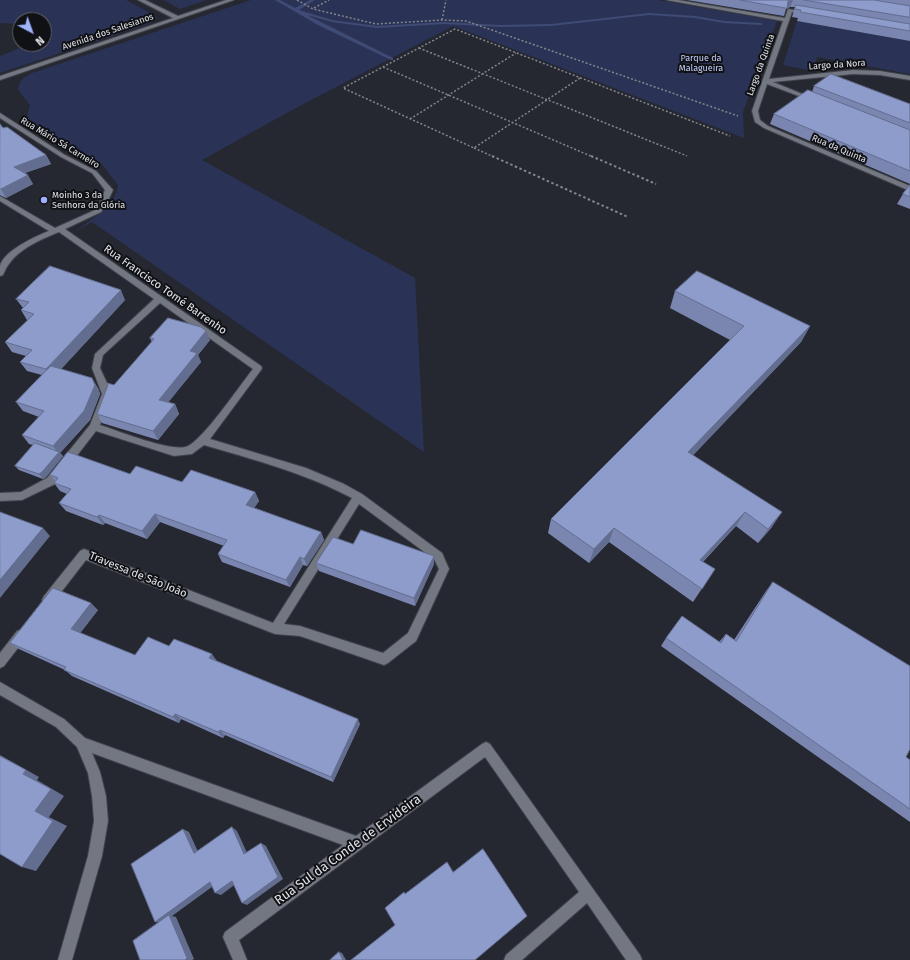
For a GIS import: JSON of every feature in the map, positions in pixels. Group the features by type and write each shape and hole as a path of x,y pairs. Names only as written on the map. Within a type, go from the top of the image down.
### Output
{"street":[{"path":"141,0 177,18"},
{"name":"Avenida dos Salesianos","path":"0,78 231,0"},
{"path":"669,0 787,20"},
{"name":"Largo da Quinta","path":"762,125 757,121 754,111 790,10 813,14"},
{"name":"Largo da Nora","path":"765,81 853,72 880,73 910,78"},
{"path":"765,81 823,104"},
{"name":"Rua Mário Sá Carneiro","path":"0,115 13,125 63,156 94,172 109,190 99,210 77,222 57,230"},
{"name":"Rua da Quinta","path":"762,125 910,189"},
{"name":"Rua Francisco Tomé Barrenho","path":"0,198 57,230 258,368 203,441"},
{"path":"0,273 3,265 13,255 25,246 57,230"},
{"path":"0,497 22,496 50,481 94,426 107,394 96,368 99,354 159,299"},
{"path":"94,426 174,452 189,450 203,441 314,475 338,485 358,497 275,629"},
{"name":"Travessa de São João","path":"42,608 84,554 275,629 300,630 384,659 412,638 444,570 438,556 358,497"},
{"path":"0,662 28,626"},
{"path":"0,688 60,723 81,744 94,772 99,796 101,821 95,856 65,960"},
{"path":"81,744 357,843"},
{"name":"Rua Sul da Conde de Ervideira","path":"240,960 230,937 486,748 588,893"},
{"path":"511,960 588,893 635,960"}],"path":[{"path":"297,0 313,9 376,24 442,20 466,21 762,125"},
{"path":"313,9 329,0"},
{"path":"442,20 446,0"},
{"path":"628,217 343,88 455,29 730,136"},
{"path":"419,48 687,156"},
{"path":"410,119 516,53"},
{"path":"383,67 656,184"},
{"path":"474,148 580,78"}],"green space":[{"path":"0,0 126,0 157,17 151,23 0,73 0,56 12,51 52,52 52,12 12,12 12,24 0,23"},
{"path":"164,0 207,0 180,9"},
{"name":"Parque da Malagueira","path":"251,0 658,0 777,21 743,112 744,138 453,26 292,110 202,160 415,278 424,452 92,222 76,231 108,206 116,193 118,185 101,163 32,127 27,117 30,105 18,90 21,81 29,74"},
{"path":"797,21 910,41 910,74 817,57 813,71 783,65"}],"building":[{"path":"740,0 790,0 788,1 787,8"},
{"path":"804,0 874,0 910,6 910,17"},
{"path":"796,5 910,24 910,31 800,12 801,10 795,9"},
{"path":"831,74 910,104 910,123 814,86"},
{"path":"808,90 910,130 910,171 774,114"},
{"path":"0,124 3,128 7,127 46,155 14,167 28,175 1,189 0,189"},
{"path":"910,185 910,197 903,194"},
{"path":"50,266 121,290 46,369 20,362 32,350 5,342 34,314 21,310 29,302 16,299"},
{"path":"697,271 810,326 688,452 782,512 768,529 745,512 700,560 715,569 702,589 614,528 594,549 551,519 744,326 675,291"},
{"path":"168,318 201,327 206,331 190,351 197,353 159,400 175,404 153,431 97,414 108,385 107,383 114,385 154,339 150,338"},
{"path":"51,366 92,378 95,385 84,411 53,446 22,435 44,411 16,402"},
{"path":"35,443 59,452 39,474 15,466"},
{"path":"68,452 130,474 136,466 182,482 191,470 255,492 246,505 321,532 304,559 300,557 286,580 218,554 227,540 155,514 142,531 99,515 97,517 59,503 71,489 54,483 58,478 50,475"},
{"path":"0,512 43,528 0,580"},
{"path":"361,530 434,556 414,598 316,563 333,537 353,544"},
{"path":"773,582 910,666 910,749 906,757 910,760 910,809 666,638 682,616 721,643 726,634 736,641"},
{"path":"53,588 91,603 71,629 135,655 148,637 169,646 174,639 212,654 209,658 358,719 331,777 220,730 218,732 175,714 173,717 64,670 66,667 10,643"},
{"path":"0,756 26,770 23,774 51,789 35,811 53,821 22,867 0,854"},
{"path":"232,827 244,854 261,843 278,877 242,903 232,881 215,893 210,882 155,922 131,864 183,829 194,853"},
{"path":"483,849 527,916 475,960 351,960 395,925 385,908 404,892 405,894 447,862 453,872"},
{"path":"169,915 187,958 185,960 140,960 133,941"},
{"path":"339,952 343,960 330,960"}],"waterway":[{"path":"277,0 320,24 391,59"},
{"path":"313,0 295,10 332,21 377,27 444,23 500,26 551,25 649,14 695,17 724,22 761,24"}],"place":[{"name":"Moinho 3 da Senhora da Glória","path":"44,200"}]}
